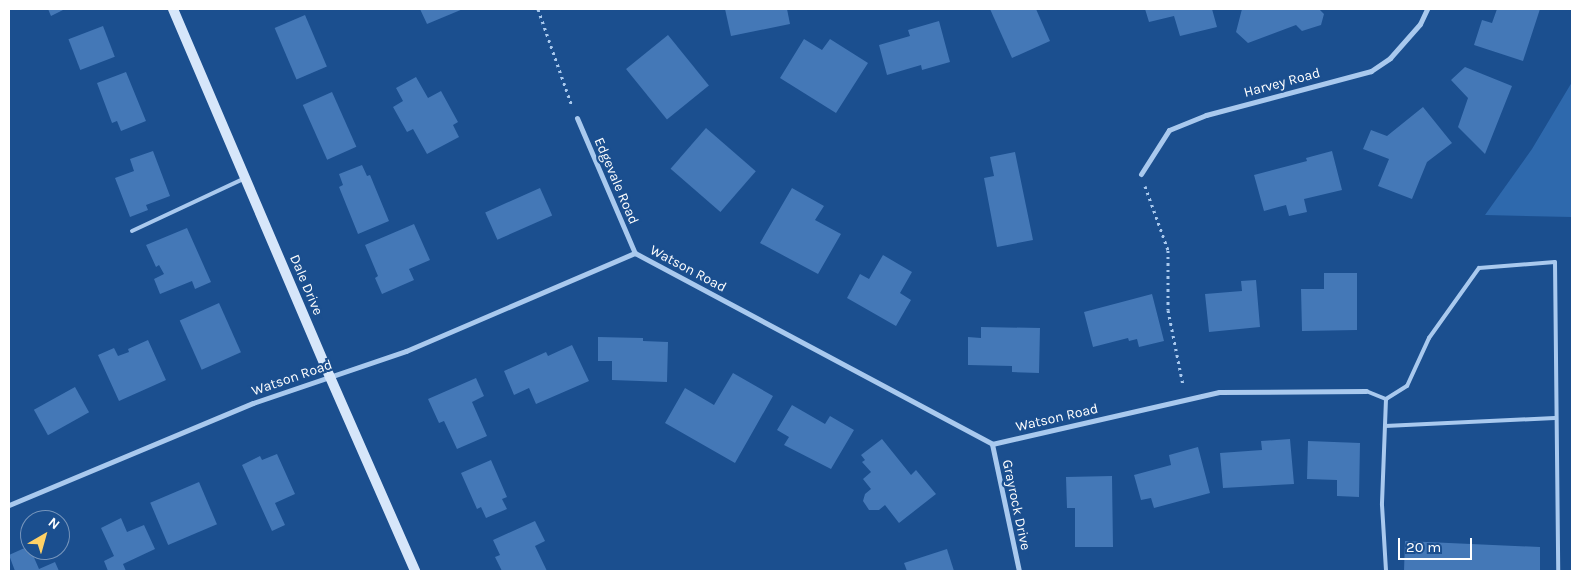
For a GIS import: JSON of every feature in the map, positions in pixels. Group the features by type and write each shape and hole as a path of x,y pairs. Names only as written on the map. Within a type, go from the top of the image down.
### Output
{"street":[{"name":"Dale Drive","path":"174,9 330,377 415,571"},
{"name":"Harvey Road","path":"1141,174 1169,130 1206,115 1371,70 1390,58 1420,24 1427,9"},
{"name":"Edgevale Road","path":"577,118 635,253"},
{"name":"Watson Road","path":"9,505 253,403 406,351 635,253 992,444 1219,392 1366,392"},
{"name":"Grayrock Drive","path":"992,444 1019,571"}],"lane":[{"path":"132,231 245,178"},
{"path":"1386,399 1407,386 1429,338 1479,268 1555,262 1555,418 1558,571"},
{"path":"1366,392 1386,399"},
{"path":"1386,399 1382,505 1386,571"},
{"path":"1385,426 1555,418"}],"path":[{"path":"538,9 577,118"},
{"path":"1141,174 1168,250 1168,310 1186,400"}],"shaded area":[{"path":"1572,82 1572,217 1485,215 1532,149"}],"building":[{"path":"48,9 65,9 51,16"},
{"path":"420,9 463,9 427,24"},
{"path":"725,9 787,9 790,24 731,36"},
{"path":"990,9 1036,9 1050,41 1012,58"},
{"path":"1145,9 1212,9 1217,27 1180,36 1174,16 1149,22"},
{"path":"1242,9 1319,9 1324,14 1321,25 1302,31 1296,25 1248,43 1236,32"},
{"path":"1497,9 1540,9 1523,61 1474,45 1482,20 1492,23"},
{"path":"305,15 327,67 297,79 275,28"},
{"path":"939,21 950,62 922,70 921,65 887,75 879,45 910,36 908,30"},
{"path":"103,26 115,57 80,70 68,39"},
{"path":"668,35 709,86 667,119 626,69"},
{"path":"804,39 822,50 830,39 868,63 836,113 780,78"},
{"path":"1465,67 1512,86 1485,154 1458,127 1468,98 1451,80"},
{"path":"126,72 146,121 121,131 117,121 112,123 97,83"},
{"path":"416,77 428,98 441,91 458,122 453,125 459,137 427,154 413,129 407,132 393,107 403,101 396,88"},
{"path":"332,92 356,147 327,160 303,105"},
{"path":"1423,107 1452,143 1427,162 1412,199 1378,186 1389,159 1363,149 1371,130 1387,136"},
{"path":"706,128 756,171 720,212 671,169"},
{"path":"153,151 170,196 146,205 148,210 130,217 115,178 134,171 130,159"},
{"path":"1332,151 1342,190 1304,199 1307,212 1289,216 1286,205 1264,211 1254,175 1307,161 1306,158"},
{"path":"1015,152 1033,240 997,247 984,178 994,176 990,157"},
{"path":"362,165 367,176 370,175 389,221 358,234 339,187 343,185 339,174"},
{"path":"540,188 552,215 497,240 485,212"},
{"path":"792,188 824,206 815,220 841,234 818,274 760,243"},
{"path":"414,224 430,260 409,269 414,280 382,294 375,278 378,276 365,245"},
{"path":"187,228 211,282 195,289 192,281 160,294 154,279 164,274 159,265 156,267 146,245"},
{"path":"883,255 912,272 900,293 911,300 896,326 847,298 860,274 869,279"},
{"path":"1324,273 1357,273 1357,330 1302,331 1301,289 1324,289"},
{"path":"1256,280 1260,327 1209,332 1205,294 1242,291 1241,281"},
{"path":"1152,294 1164,341 1139,347 1137,339 1129,341 1128,338 1093,347 1084,312"},
{"path":"219,303 241,352 202,370 180,320"},
{"path":"981,327 1040,328 1039,373 1012,372 1012,366 968,365 968,337 981,338"},
{"path":"598,337 643,338 643,341 668,342 667,382 612,380 612,361 598,361"},
{"path":"148,340 166,380 119,401 98,355 114,348 118,356 129,352 128,349"},
{"path":"572,345 589,381 536,404 529,388 514,395 504,371 546,352 548,356"},
{"path":"733,373 773,396 735,463 665,423 685,388 714,405"},
{"path":"476,378 484,396 472,402 487,436 457,449 444,421 439,423 428,399"},
{"path":"75,387 89,412 48,435 34,410"},
{"path":"792,405 825,424 830,416 854,430 831,469 784,445 789,437 777,430"},
{"path":"882,439 911,475 916,470 936,494 899,523 885,505 879,510 869,510 863,501 865,494 871,489 863,479 871,472 862,462 865,460 861,455"},
{"path":"1290,439 1294,484 1223,488 1220,453 1262,450 1261,441"},
{"path":"1308,441 1360,443 1359,497 1337,496 1337,480 1307,479"},
{"path":"1198,447 1210,493 1154,508 1151,498 1141,500 1134,475 1171,465 1169,455"},
{"path":"277,454 295,494 275,503 285,525 272,531 242,465 260,456 262,460"},
{"path":"491,460 507,497 502,499 507,509 486,518 481,507 477,509 461,473"},
{"path":"1112,476 1113,547 1075,547 1075,508 1067,508 1066,477"},
{"path":"199,482 217,524 168,545 150,503"},
{"path":"121,518 127,532 144,525 155,549 123,564 126,571 108,571 104,561 114,556 101,528"},
{"path":"535,521 545,541 535,546 547,571 502,571 495,557 500,555 493,540"},
{"path":"1405,541 1540,547 1540,571 1404,571"},
{"path":"947,549 954,571 907,571 904,563"},
{"path":"20,550 20,560 35,560 39,569 55,562 59,571 15,571 9,555"}]}
